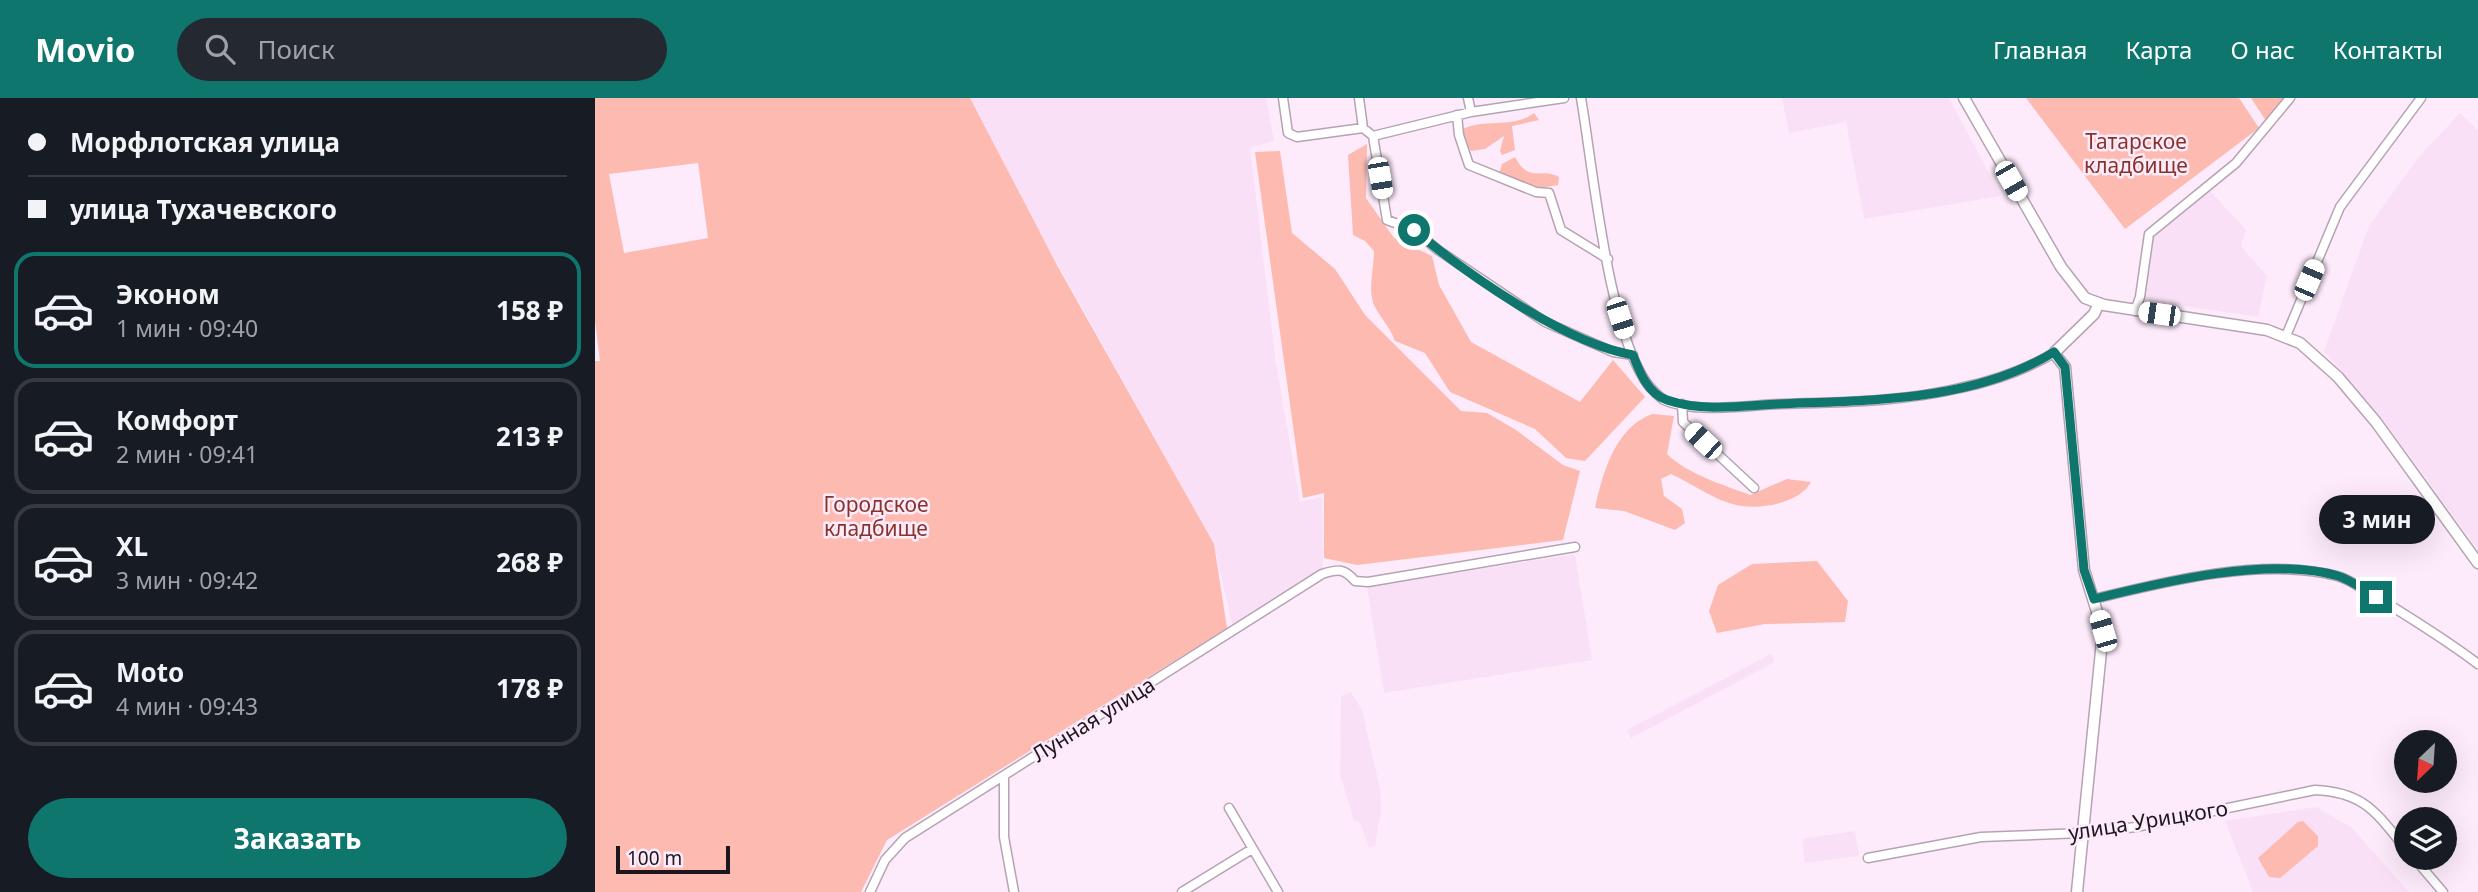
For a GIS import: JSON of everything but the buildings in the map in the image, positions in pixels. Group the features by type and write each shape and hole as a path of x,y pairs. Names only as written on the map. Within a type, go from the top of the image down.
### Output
{"main road":[{"path":"1964,98 2075,288 2099,303 2286,336 2316,355 2376,422 2478,563"},
{"path":"2077,892 2103,631 2084,570 2065,367 2054,352 2094,314 2099,303"}],"street":[{"path":"1283,98 1288,133 1297,137 1363,128"},
{"path":"1359,98 1363,128 1373,136 1387,220 1414,230 1438,250 1545,322 1613,352 1633,355"},
{"path":"1468,98 1471,112"},
{"path":"1373,136 1471,112 1564,98"},
{"path":"1581,98 1620,318 1641,376 1664,400 1720,408 1826,404 1908,396 1959,389 2028,368 2054,352"},
{"path":"2135,311 2140,297 2149,234 2236,163 2290,98"},
{"path":"2286,336 2340,207 2421,98"},
{"path":"1457,115 1459,135 1469,165 1536,192 1549,193 1561,230 1608,259"},
{"path":"1682,404 1683,422 1754,488"},
{"name":"Лунная улица","path":"870,892 885,860 905,838 1322,574 1338,569 1348,572 1355,581 1368,582 1575,547"},
{"path":"2094,599 2172,579 2235,573 2296,570 2340,576 2441,635 2478,664"},
{"path":"1004,776 1004,837 1014,892"},
{"name":"улица Урицкого","path":"1868,858 1981,837 2082,833 2136,827 2315,790 2338,791 2368,803 2394,834"},
{"path":"1229,808 1279,892"},
{"path":"1182,892 1252,849"},
{"path":"2424,870 2443,892"}],"shaded area":[{"path":"970,98 1266,98 1274,141 1250,148 1276,363 1300,502 1322,497 1323,569 1232,624 1214,544 1042,236"},
{"path":"1782,98 1949,98 2001,196 1864,219 1846,122 1789,133"},
{"path":"2460,113 2478,130 2478,550 2384,421 2324,351 2369,226 2418,158"},
{"path":"2209,190 2246,230 2241,246 2267,276 2258,317 2143,300 2150,241"},
{"path":"1575,554 1592,660 1384,693 1367,587"},
{"path":"1771,654 1775,662 1631,738 1627,730"},
{"path":"1351,692 1362,710 1380,789 1381,811 1375,846 1369,848 1360,822 1354,821 1340,774 1341,696"},
{"path":"2316,807 2351,827 2409,892 2253,892 2225,821"},
{"path":"1855,831 1859,856 1805,863 1802,839"}],"green space":[{"name":"Городское кладбище","path":"595,98 970,98 1058,267 1214,544 1227,628 887,840 861,892 595,892 595,361 600,361 595,321","holes":["698,163 708,238 624,253 609,174"]},
{"name":"Татарское кладбище","path":"2026,98 2239,98 2259,128 2125,229"},
{"path":"2251,98 2285,98 2268,124"},
{"path":"1534,113 1539,120 1512,126 1515,150 1502,155 1500,151 1504,136 1485,149 1471,151 1459,131 1477,125 1516,121"},
{"path":"1367,144 1366,198 1394,238 1432,256 1439,285 1471,342 1580,402 1613,360 1645,397 1585,461 1566,458 1535,429 1450,392 1425,353 1395,341 1373,301 1371,288 1374,251 1365,241 1353,235 1348,155"},
{"path":"1280,151 1292,233 1335,269 1365,315 1461,411 1487,413 1516,430 1563,465 1580,471 1563,540 1357,565 1324,558 1324,493 1303,498 1255,152"},
{"path":"1515,157 1530,173 1559,177 1558,185 1535,189 1499,174 1502,164"},
{"path":"1652,414 1674,416 1667,454 1706,478 1750,495 1787,479 1811,482 1797,496 1777,504 1755,507 1736,505 1719,499 1671,474 1661,479 1664,496 1682,509 1685,523 1675,530 1624,511 1595,508 1607,466 1620,440 1639,421"},
{"path":"1817,561 1848,601 1845,622 1765,624 1717,633 1709,611 1718,585 1752,564"},
{"path":"2303,821 2318,836 2318,846 2280,878 2269,877 2258,858 2298,822"}],"route":[{"path":"1414,230 1438,250 1545,322 1613,352 1633,355 1641,376 1651,389 1664,400 1682,404 1720,408 1895,398 1959,389 2028,368 2054,352 2065,367 2084,570 2094,599 2172,579 2296,570 2340,576 2376,597"}]}
